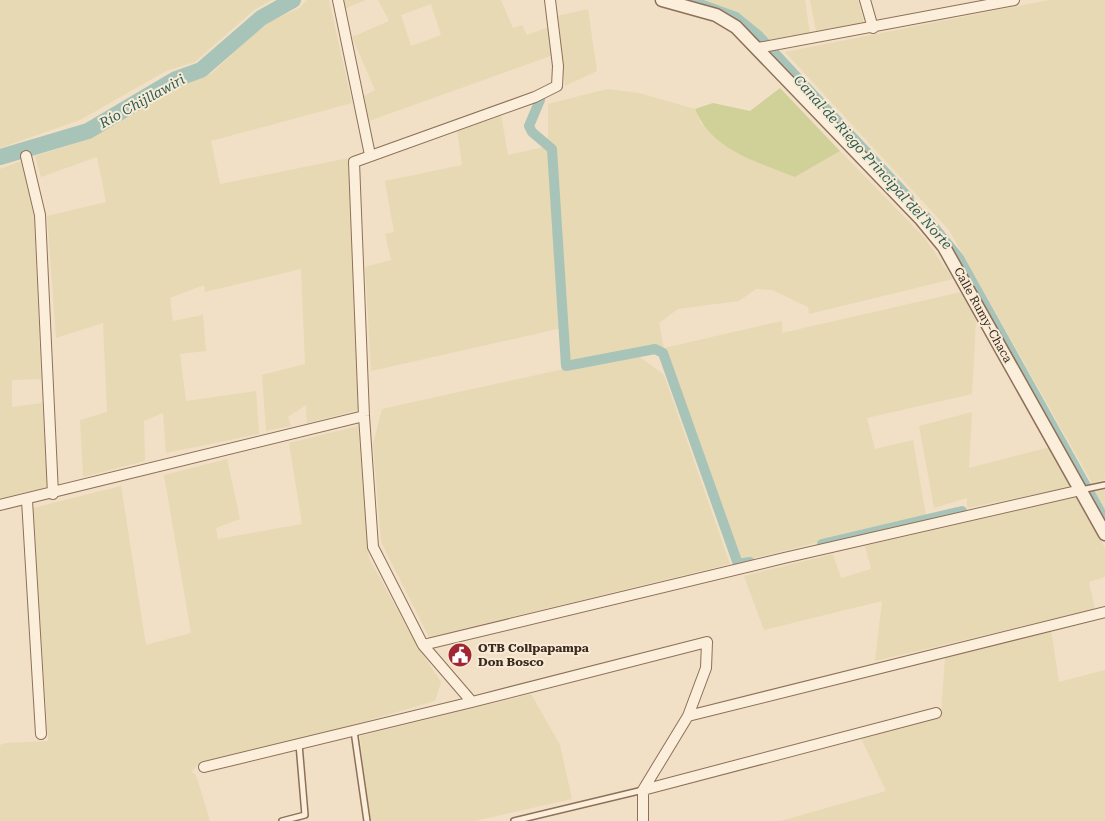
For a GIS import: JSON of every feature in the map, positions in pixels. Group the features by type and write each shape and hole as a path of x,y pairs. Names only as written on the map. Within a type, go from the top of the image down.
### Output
{"street":[{"path":"338,0 370,155"},
{"path":"472,702 423,645 373,547 364,416 354,162 535,97 557,86 558,66 550,0"},
{"name":"Calle Rumy-Chaca","path":"662,0 716,15 736,27 761,48 920,218 944,247 1083,489 1105,534"},
{"path":"866,0 873,28"},
{"path":"761,48 1014,0"},
{"path":"26,156 40,215 53,494"},
{"path":"0,506 364,416"},
{"path":"423,645 784,558 1083,489"},
{"path":"27,500 41,734"},
{"path":"688,716 1105,612"},
{"path":"204,767 472,702 707,642 706,668 688,716 643,790 643,821"},
{"path":"643,790 936,713"}],"lane":[{"path":"1083,489 1105,485"},
{"path":"354,731 367,821"},
{"path":"282,821 305,815 299,744"},
{"path":"514,821 643,790"}],"shaded area":[{"path":"0,0 272,0 254,10 195,62 166,71 80,120 0,148"},
{"path":"307,0 329,0 352,103 211,141 220,184 349,158 359,410 307,423 306,405 288,417 291,426 266,431 262,375 305,364 301,269 205,292 204,285 170,298 173,321 203,315 206,351 180,354 186,401 256,391 259,434 166,453 163,413 144,421 145,461 83,477 80,420 107,412 103,323 56,338 47,216 106,202 97,157 41,177 35,156 86,140 175,87 212,73 266,23 299,8"},
{"path":"342,0 366,0 344,9"},
{"path":"378,0 501,0 513,28 522,25 527,35 549,27 553,55 369,121 364,96 375,90 352,37 389,21","holes":["431,4 441,35 411,46 401,15"]},
{"path":"700,0 805,0 810,34 770,42 751,24 729,9"},
{"path":"810,0 858,0 864,23 816,31"},
{"path":"1049,0 1105,0 1105,479 1092,483 949,230 785,52"},
{"path":"588,9 597,71 565,86 557,16"},
{"path":"607,89 639,93 695,109 701,124 795,177 840,151 924,237 953,279 809,314 808,307 772,290 756,289 739,301 678,309 659,323 664,348 782,321 782,333 961,292 976,320 972,394 867,418 875,449 913,440 926,516 739,562 664,349 636,354 664,375 730,564 429,637 381,542 373,444 382,409 564,369 562,328 371,371 365,267 391,260 385,234 394,232 385,181 462,165 457,130 501,115 508,155 548,146 548,104"},
{"path":"21,161 34,216 41,379 12,380 12,407 42,403 48,489 0,499 0,169"},
{"path":"972,412 969,468 1050,447 1071,483 1067,488 967,508 967,498 934,508 919,426"},
{"path":"358,426 369,558 416,644 441,682 435,701 335,730 202,761 191,772 196,775 210,821 0,821 0,745 48,741 33,508 121,486 146,645 191,633 164,475 227,459 240,519 216,528 218,539 302,524 289,443"},
{"path":"1105,489 1105,510 1095,492"},
{"path":"1077,497 1105,548 1105,577 1089,582 1095,609 990,634 875,661 882,601 764,630 744,576 833,554 841,578 871,569 865,546"},
{"path":"1051,630 1059,682 1105,670 1105,821 781,821 886,791 860,736 941,714 945,658"},
{"path":"531,694 560,745 572,799 475,821 369,821 360,736"}],"green space":[{"path":"780,88 840,151 795,177 751,160 724,145 702,123 695,109 713,103 750,111"}],"waterway":[{"name":"Río Chijllawiri","path":"0,157 88,131 176,79 201,70 261,18 293,0"},
{"name":"Canal de Riego Principal del Norte","path":"689,0 736,17 758,35 909,198"},
{"path":"540,100 529,126 532,132 552,149 566,366 655,349 663,353 738,564 750,562"},
{"name":"Canal de Riego Principal del Norte","path":"925,216 959,258 1105,520"},
{"path":"822,544 962,511"}],"place":[{"name":"OTB Collpapampa Don Bosco","path":"460,655"}]}
